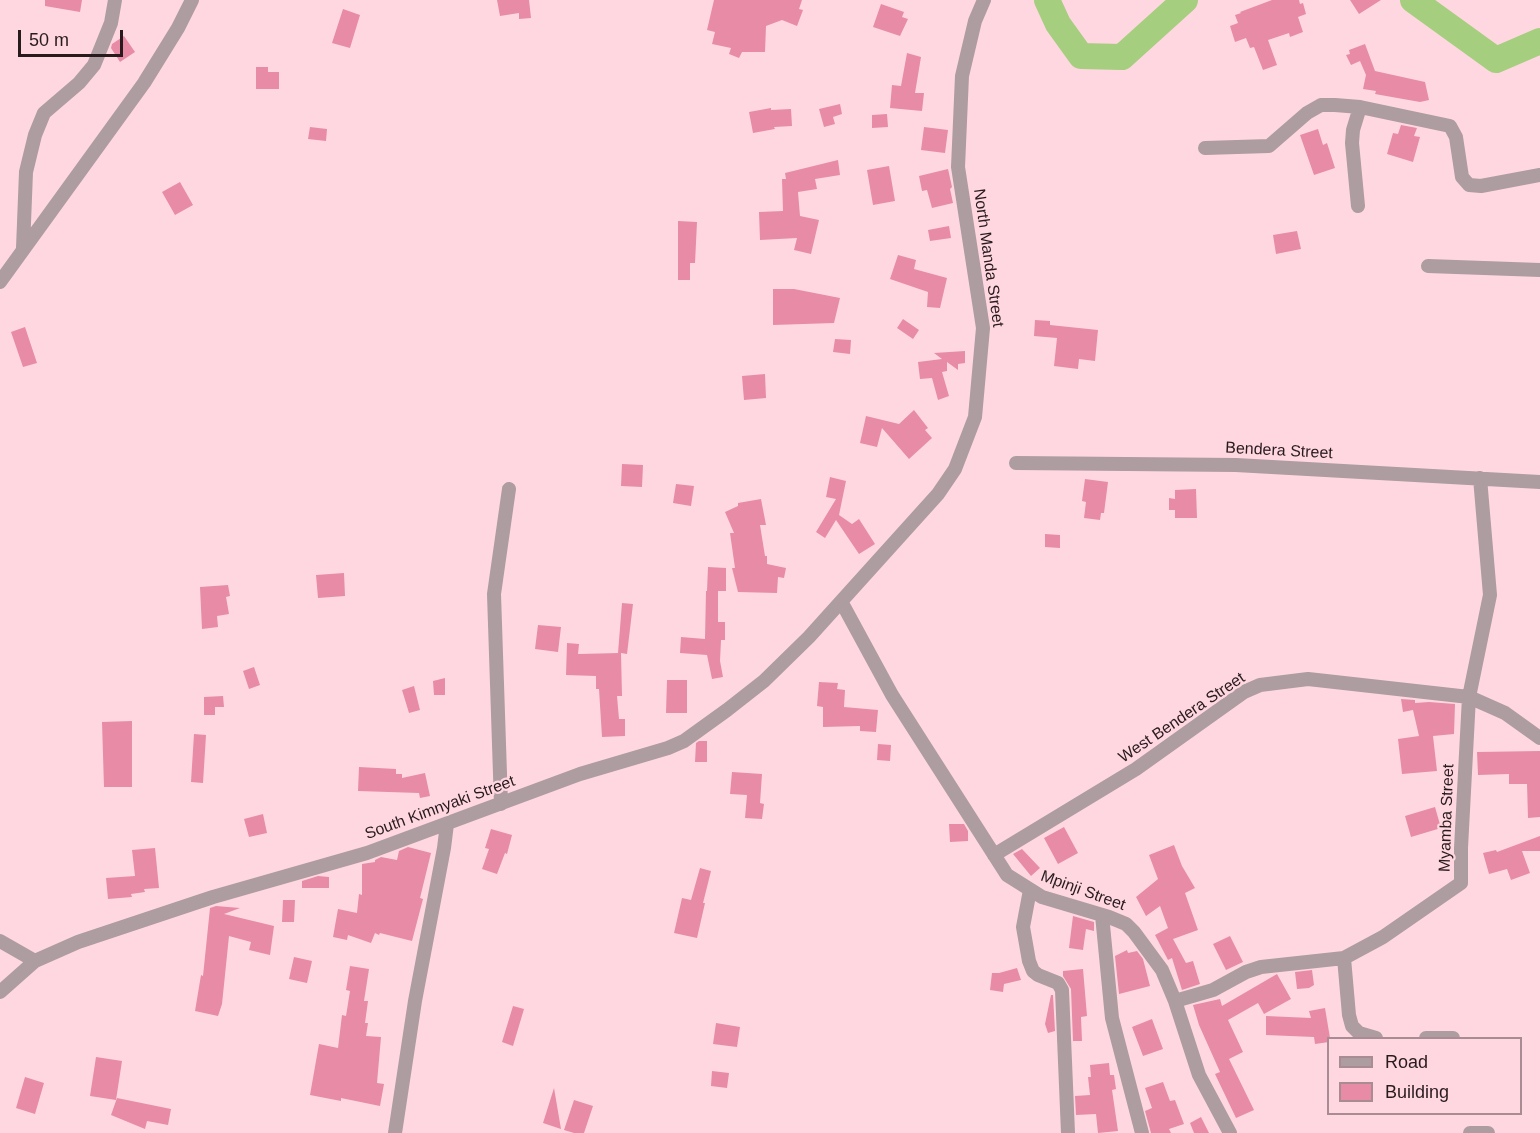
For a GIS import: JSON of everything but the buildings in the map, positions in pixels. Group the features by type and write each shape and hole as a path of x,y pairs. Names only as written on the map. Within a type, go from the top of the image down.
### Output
{"street":[{"path":"23,248 26,172 35,135 44,113 79,83 94,65 111,23 116,0"},
{"path":"0,282 144,83 173,37 192,0"},
{"name":"North Manda Street","path":"853,590 938,494 955,469 975,417 983,328 958,167 962,76 969,44 984,0"},
{"path":"1205,148 1269,146 1307,113 1321,105 1360,108 1450,126 1456,137 1462,177 1469,185 1481,186 1540,175"},
{"path":"1358,206 1352,143 1353,129 1360,108"},
{"path":"1428,266 1540,270"},
{"name":"Bendera Street","path":"1016,463 1236,465 1540,482"},
{"name":"Myamba Street","path":"1176,1001 1213,990 1260,967 1344,958 1383,937 1461,883 1470,697 1490,595 1480,478"},
{"path":"501,804 494,594 509,489"},
{"name":"South Kimnyaki Street","path":"0,992 35,961 78,942 213,897 367,853 580,774 654,754 684,741 764,681 853,590"},
{"name":"Mpinji Street","path":"842,603 892,695 1007,875 1042,897 1126,924 1162,970 1176,1001 1199,1075 1230,1133"},
{"name":"West Bendera Street","path":"994,855 1136,770 1244,692 1260,685 1308,679 1470,697 1505,712 1540,738"},
{"path":"395,1133 415,1001 447,824"},
{"path":"1030,890 1023,927 1029,961 1033,971 1058,983 1062,990 1068,1133"},
{"path":"1102,915 1112,1018 1142,1133"},
{"path":"0,941 35,961"},
{"path":"1344,958 1352,1026 1359,1033 1373,1037"},
{"path":"1470,1133 1488,1133"}],"waterway":[{"path":"1047,0 1058,24 1081,56 1122,57 1185,0"},
{"path":"1413,0 1496,60 1540,41"}]}
